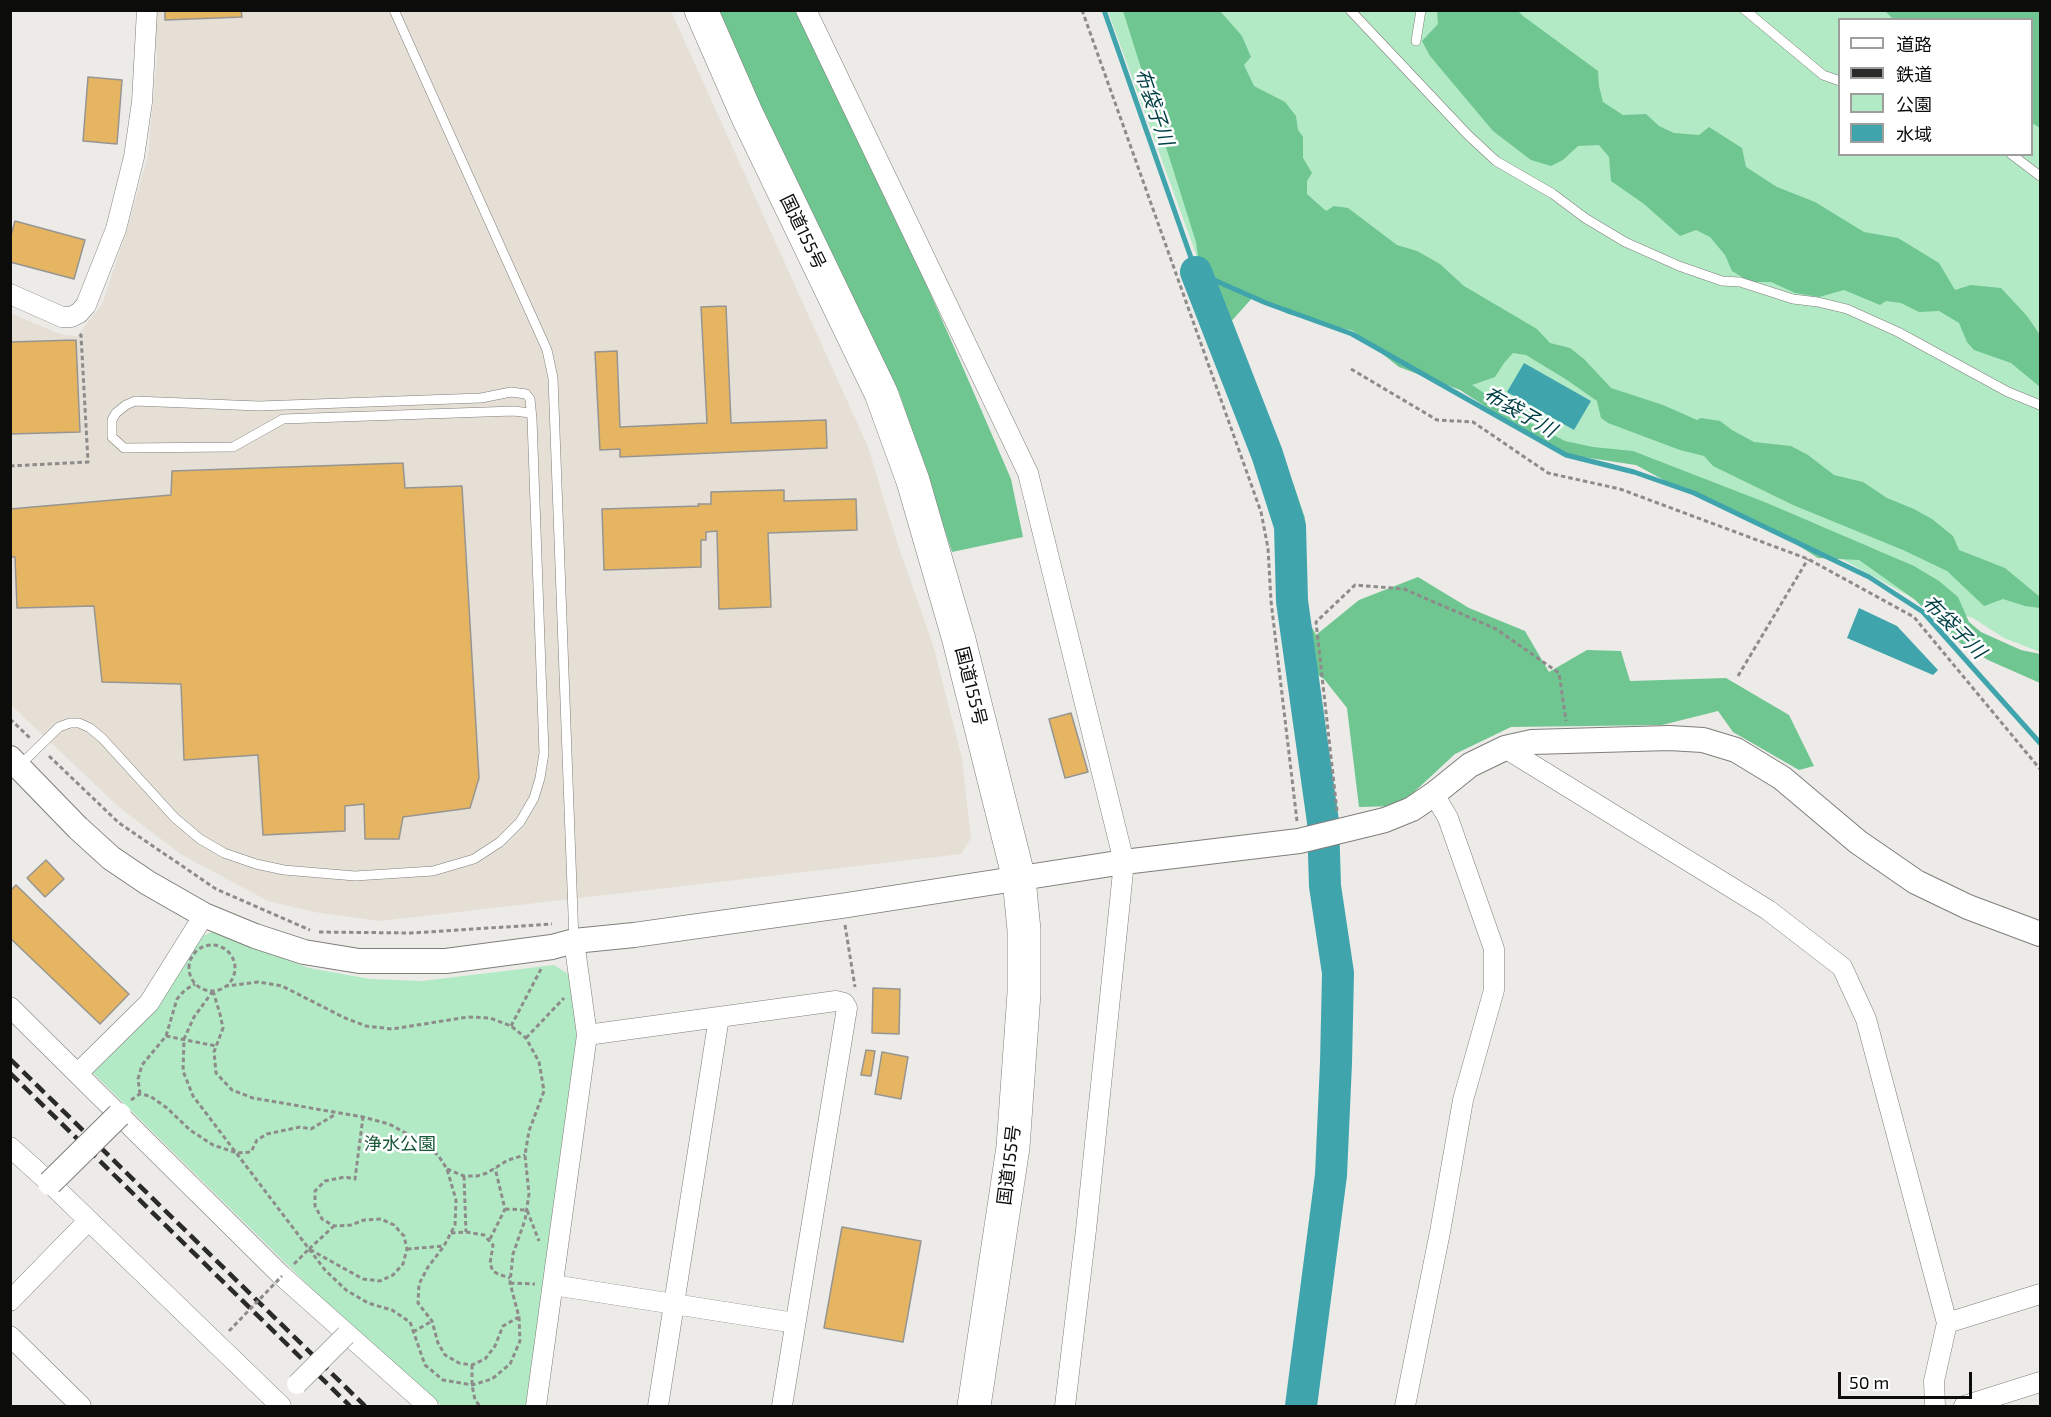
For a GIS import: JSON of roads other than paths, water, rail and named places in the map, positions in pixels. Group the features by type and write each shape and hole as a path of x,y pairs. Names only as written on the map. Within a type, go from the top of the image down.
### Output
{"highway":[{"name":"国道155号","path":"701,10 747,116 881,393 913,480 959,640 1019,879 1024,930 1024,993 1013,1147 974,1407"}],"street":[{"path":"10,294 62,318 79,313 86,305 116,229 134,157 142,102 147,10"},
{"path":"806,10 1028,473 1124,862 1086,1230 1065,1407"},
{"path":"15,762 47,798 111,858 148,883 204,915 255,936 304,952 359,961 446,961 841,906 1124,862 1299,841 1385,820 1412,809 1470,765 1505,748 1532,742 1668,738 1703,740 1736,750 1782,777 1858,842 1916,882 1968,907 2040,934"},
{"path":"1505,748 1768,910 1842,967 1866,1019 1947,1323 1934,1381 1935,1407"},
{"path":"1405,1407 1440,1232 1463,1100 1494,990 1494,949 1448,818 1434,794"},
{"path":"78,1073 148,1003 204,915"},
{"path":"536,1407 587,1035 580,982 563,944"},
{"path":"587,1035 836,1001 844,1003 847,1012 782,1407"},
{"path":"10,1007 282,1276 428,1407"},
{"path":"658,1407 719,1017"},
{"path":"50,1183 119,1115"},
{"path":"10,1147 279,1405 297,1383 346,1335"},
{"path":"10,1301 88,1221"},
{"path":"553,1285 795,1323"},
{"path":"1947,1323 2040,1294"},
{"path":"10,1336 81,1407"},
{"path":"1964,1407 2040,1382"}],"lane":[{"path":"394,10 547,350 553,378 563,944"},
{"path":"1350,10 1468,135 1496,160 1553,194 1585,218 1625,242 1679,266 1722,280 1740,282 1793,299 1846,309 1898,332 2008,392 2040,405"},
{"path":"1416,41 1421,10"},
{"path":"1745,10 1823,75 1838,81"},
{"path":"2014,156 2040,176"},
{"path":"15,762 59,727 79,723 104,739 175,818 200,839 234,857 284,870 355,876 433,871 460,865 474,859 500,842 520,822 534,798 544,753 532,419 530,399 526,394 511,392 481,398 259,406 135,401 116,413 112,420 112,436 124,447 233,447 283,419 514,411 530,413"}],"water":[{"path":"1524,363 1591,401 1574,430 1507,392"},
{"path":"1859,608 1897,626 1938,670 1933,675 1847,638"}],"waterway":[{"name":"布袋子川","path":"1104,10 1196,272 1266,303 1352,334 1566,455 1634,472 1694,493 1869,577 1923,612 2040,743"},
{"path":"1196,272 1267,454 1290,526 1292,601 1323,822 1325,886 1338,973 1331,1175 1301,1406"}],"railway":[{"path":"10,1059 365,1406"},
{"path":"10,1073 350,1406"}],"park label":[{"name":"浄水公園","path":"400,1144"}]}
